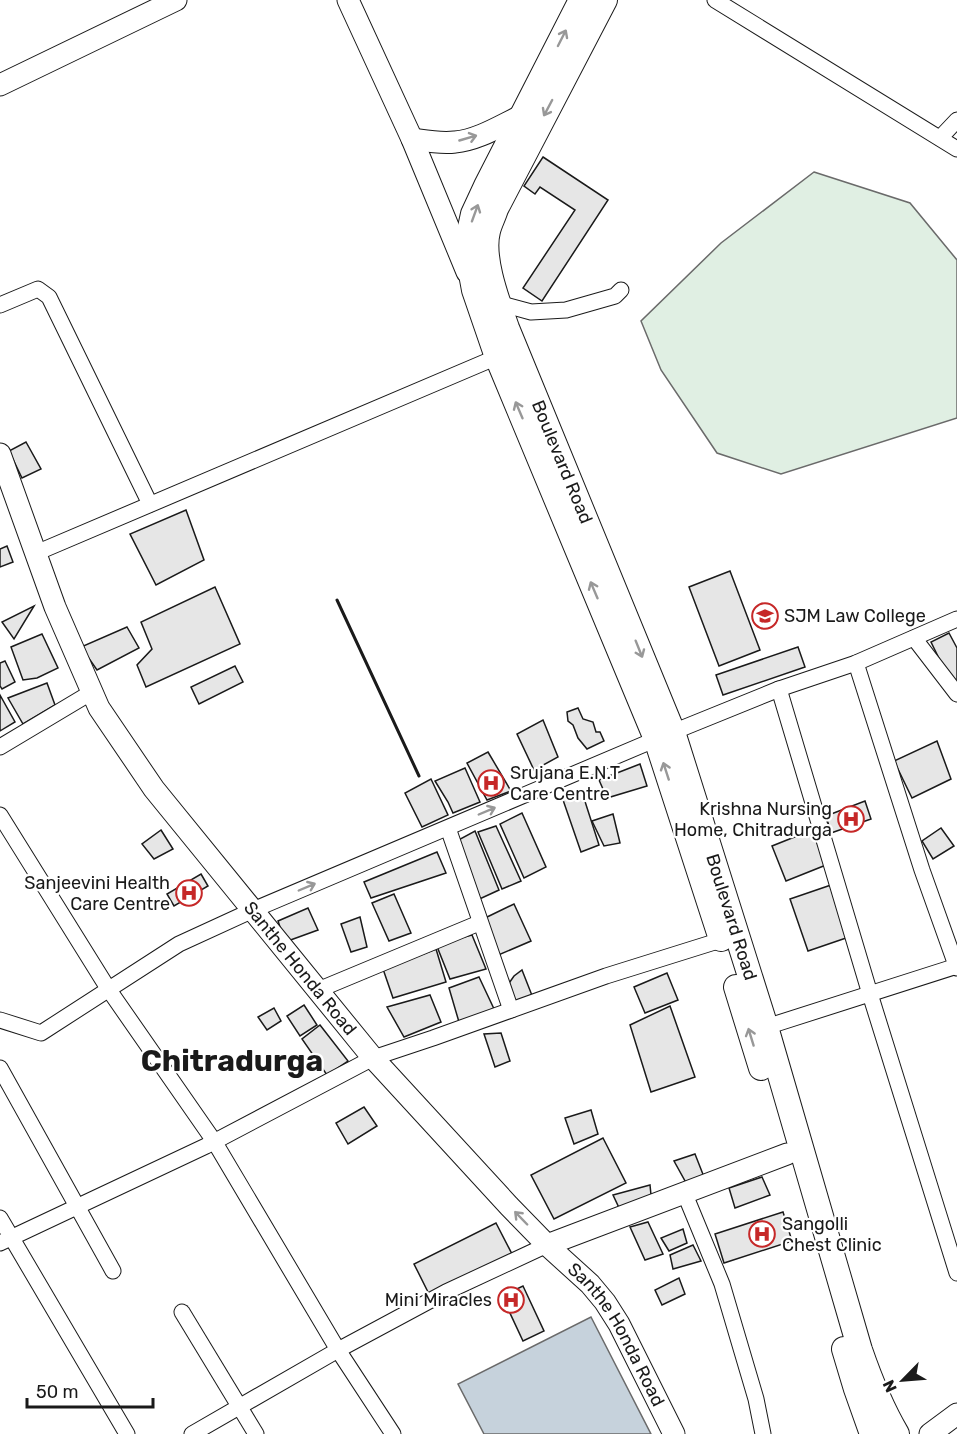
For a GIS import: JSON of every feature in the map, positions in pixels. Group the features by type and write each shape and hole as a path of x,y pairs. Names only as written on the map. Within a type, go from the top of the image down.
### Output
{"main road":[{"path":"0,85 176,0"},
{"path":"348,0 485,293"},
{"path":"485,293 469,262 468,237 473,214 581,0"},
{"path":"485,293 488,233 496,209 605,0"},
{"path":"412,139 437,142 470,139 521,116"},
{"name":"Boulevard Road","path":"485,293 497,357 665,736 721,940 788,1154 856,1389 872,1434"},
{"name":"Boulevard Road","path":"485,293 507,328 665,736 766,1028 860,1350 873,1386 897,1434"},
{"name":"Santhe Honda Road","path":"0,454 55,607 99,708 154,789 373,1058 547,1245 590,1284 605,1302 619,1324 674,1434"},
{"path":"547,1245 788,1154"},
{"path":"930,1434 957,1414"}],"street":[{"path":"715,0 957,149"},
{"path":"940,138 957,120"},
{"path":"0,305 38,289 49,297 150,504"},
{"path":"485,293 531,312 566,310 615,296 621,290"},
{"path":"36,553 497,357"},
{"path":"0,1020 41,1033 179,944 253,910 665,736 779,689 856,663 957,619"},
{"path":"914,638 957,694"},
{"path":"766,1028 957,967 922,870 856,663"},
{"path":"779,689 870,994 957,1273"},
{"path":"0,747 92,692"},
{"path":"0,815 110,990 214,1141 338,1350 393,1434"},
{"path":"448,828 511,1010"},
{"path":"318,990 479,923"},
{"path":"6,1241 214,1141 373,1058 606,976 721,940"},
{"path":"0,1068 113,1271"},
{"path":"684,1192 722,1284 756,1400 763,1434"},
{"path":"0,1218 6,1241 127,1434"},
{"path":"192,1434 338,1350 446,1292 547,1245"},
{"path":"182,1312 256,1434"}],"green space":[{"path":"814,172 910,203 957,260 957,418 781,474 717,453 661,370 641,321 721,243"}],"shaded area":[{"path":"591,1317 651,1434 484,1434 458,1384"}],"building":[{"path":"543,157 608,200 542,301 523,288 575,210 540,187 535,194 524,186"},
{"path":"26,442 41,469 22,478 9,451"},
{"path":"186,510 204,560 156,585 130,534"},
{"path":"7,546 13,562 0,567 0,549"},
{"path":"730,571 760,650 719,666 689,587"},
{"path":"215,587 240,644 146,687 137,665 152,649 141,622"},
{"path":"34,606 14,639 2,622"},
{"path":"127,627 139,648 97,670 81,647"},
{"path":"949,633 957,648 957,683 952,685 931,642"},
{"path":"42,634 58,668 37,678 23,680 11,647"},
{"path":"798,647 805,667 723,695 716,675"},
{"path":"5,661 15,682 2,689 0,663"},
{"path":"235,666 243,682 199,704 191,687"},
{"path":"47,683 55,705 23,724 8,698"},
{"path":"0,695 15,722 0,731"},
{"path":"578,708 583,719 593,722 596,732 600,732 604,741 587,749 578,738 573,725 568,721 567,712"},
{"path":"543,720 558,757 534,770 517,734"},
{"path":"937,741 951,779 912,798 894,761"},
{"path":"488,752 511,791 487,800 467,763"},
{"path":"640,764 647,786 607,798 599,780"},
{"path":"465,768 480,802 453,813 435,781"},
{"path":"431,779 448,815 422,827 405,793"},
{"path":"581,789 599,845 581,852 562,797"},
{"path":"865,801 871,819 831,833 826,816"},
{"path":"522,813 546,867 524,878 500,824"},
{"path":"613,814 620,843 604,846 592,821"},
{"path":"496,826 521,881 502,889 478,832"},
{"path":"941,828 954,846 933,859 922,841"},
{"path":"161,830 173,849 154,859 142,844"},
{"path":"812,830 826,865 786,881 772,846"},
{"path":"475,831 499,890 473,902 451,844"},
{"path":"437,852 446,873 371,898 364,882"},
{"path":"201,874 208,886 174,906 167,894"},
{"path":"831,885 849,937 808,951 790,899"},
{"path":"394,894 411,933 389,941 372,903"},
{"path":"514,904 531,941 496,956 483,919"},
{"path":"308,908 318,930 285,942 278,921"},
{"path":"360,917 367,947 351,952 341,924"},
{"path":"472,935 486,969 450,979 436,944"},
{"path":"436,949 446,982 393,998 383,969"},
{"path":"522,970 533,998 510,1008 505,989 514,976"},
{"path":"667,973 678,1000 645,1013 634,987"},
{"path":"479,977 495,1011 459,1022 449,988"},
{"path":"430,995 441,1022 404,1037 387,1007"},
{"path":"304,1005 317,1025 300,1036 287,1016"},
{"path":"670,1006 695,1077 651,1092 630,1025"},
{"path":"274,1008 281,1021 267,1030 258,1017"},
{"path":"320,1025 348,1061 327,1075 302,1039"},
{"path":"501,1033 510,1061 495,1067 484,1034"},
{"path":"364,1107 377,1126 348,1144 336,1123"},
{"path":"591,1110 598,1134 574,1144 565,1118"},
{"path":"603,1138 626,1183 554,1219 531,1175"},
{"path":"695,1154 706,1182 689,1188 674,1161"},
{"path":"762,1177 770,1195 735,1208 729,1188"},
{"path":"650,1185 652,1205 622,1214 613,1195"},
{"path":"783,1212 792,1241 724,1263 715,1234"},
{"path":"648,1222 663,1254 645,1260 630,1227"},
{"path":"496,1223 512,1254 430,1296 414,1264"},
{"path":"683,1229 687,1243 669,1251 661,1238"},
{"path":"693,1245 701,1261 673,1269 670,1255"},
{"path":"679,1278 685,1294 662,1305 655,1290"},
{"path":"523,1286 544,1331 523,1341 502,1296"}],"wall":[{"path":"337,600 419,776"}],"place":[{"name":"SJM Law College","path":"765,616"},
{"name":"Srujana E.N.T Care Centre","path":"491,783"},
{"name":"Krishna Nursing Home, Chitradurga","path":"851,819"},
{"name":"Sanjeevini Health Care Centre","path":"189,893"},
{"name":"Sangolli Chest Clinic","path":"762,1234"},
{"name":"Mini Miracles","path":"511,1300"}],"district":[{"name":"Chitradurga","path":"232,1061"}]}
